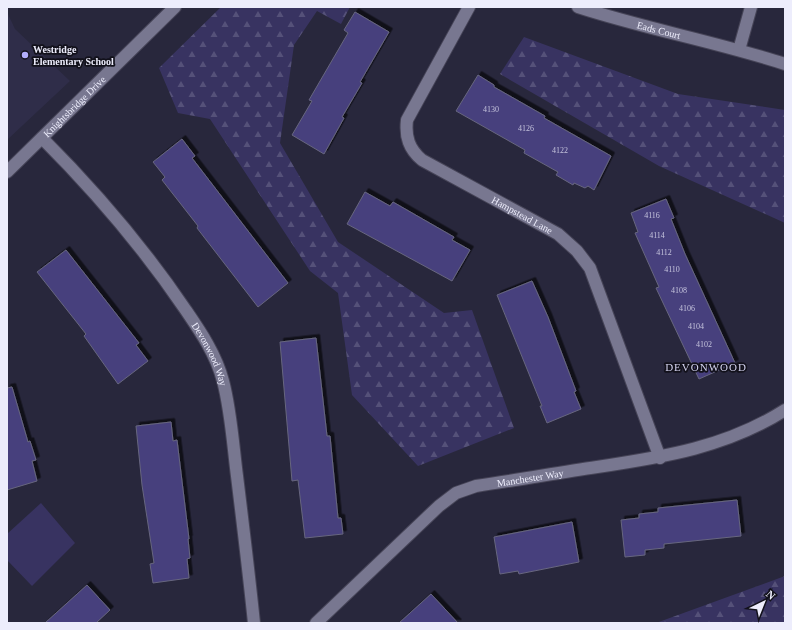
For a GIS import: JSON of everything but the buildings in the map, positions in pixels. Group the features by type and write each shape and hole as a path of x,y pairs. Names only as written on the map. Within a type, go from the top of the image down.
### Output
{"street":[{"name":"Knightsbridge Drive","path":"7,172 175,7"},
{"name":"Hampstead Lane","path":"469,7 407,120 406,131 408,141 414,153 422,160 558,234 577,251 590,268 660,458"},
{"name":"Eads Court","path":"578,7 651,28 739,50 785,64"},
{"path":"739,50 751,7"},
{"name":"Devonwood Way","path":"42,138 71,167 124,228 165,280 202,334 214,356 223,380 233,442 254,623"},
{"name":"Manchester Way","path":"316,623 439,506 456,493 476,486 660,458 682,453 731,438 770,420 785,410"}],"shaded area":[{"name":"Westridge Elementary School","path":"7,12 15,29 70,81 7,140"}],"green space":[{"path":"221,7 350,7 341,24 317,11 294,45 280,143 338,242 444,313 472,310 514,428 418,466 352,395 338,293 310,271 210,119 178,113 159,68"},
{"path":"524,37 678,94 785,110 785,223 659,166 500,74"},
{"path":"41,503 75,543 32,586 7,560 7,534"},
{"path":"785,576 785,623 656,623"}],"place":[{"name":"Westridge Elementary School","path":"25,55"}],"district":[{"name":"DEVONWOOD","path":"706,367"}]}
